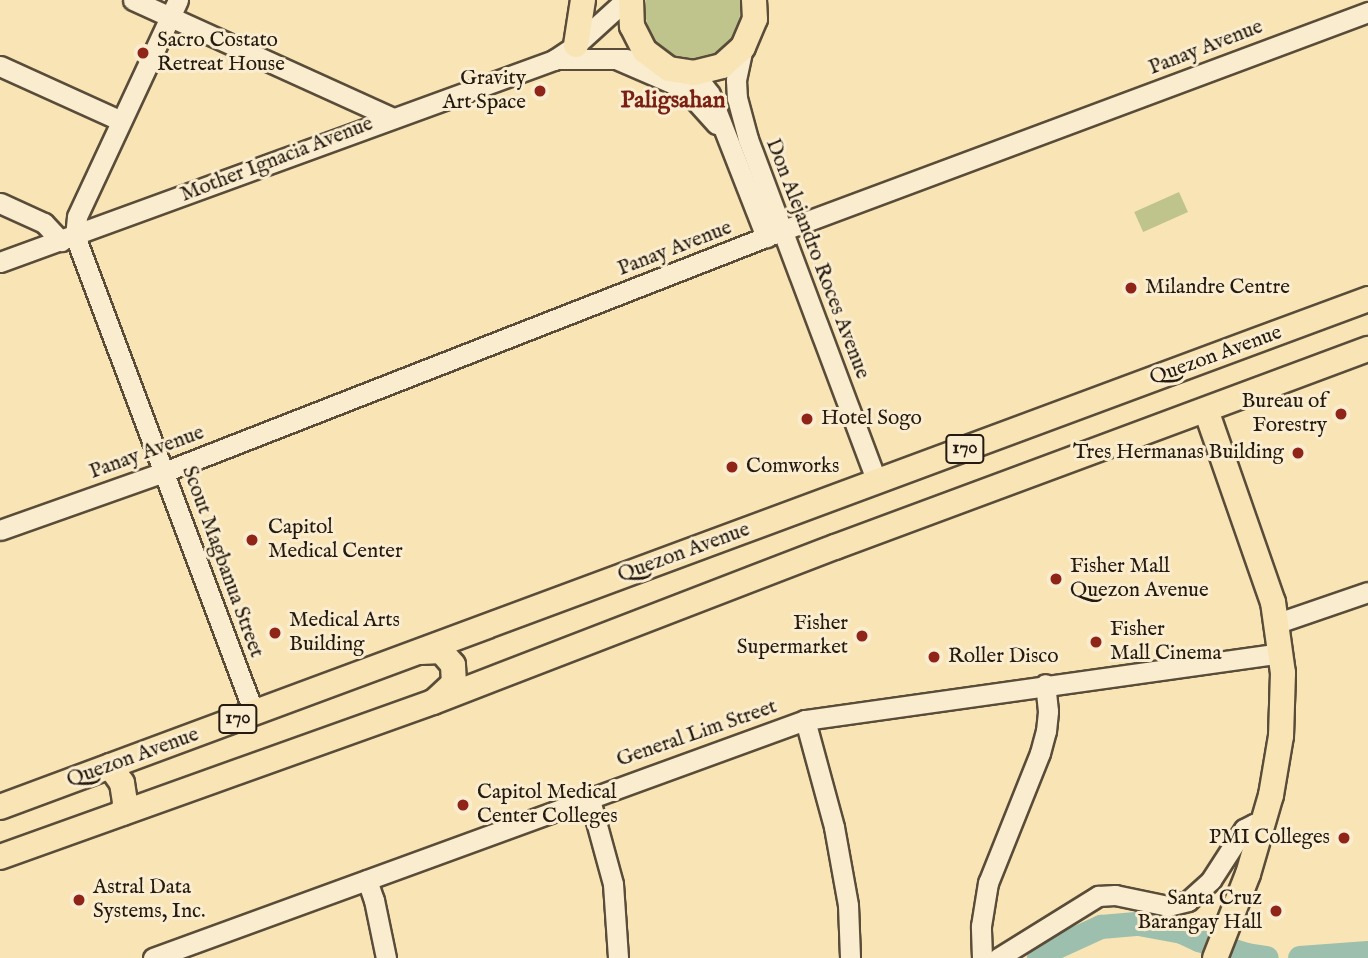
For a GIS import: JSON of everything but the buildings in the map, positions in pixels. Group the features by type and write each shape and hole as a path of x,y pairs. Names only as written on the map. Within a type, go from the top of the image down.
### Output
{"main road":[{"path":"576,45 583,0"},
{"path":"631,0 635,35 645,51 658,63 681,72 694,73 722,66 743,47 754,9 773,0"},
{"name":"Quezon Avenue","path":"0,807 1368,299"},
{"name":"170","path":"0,856 433,702 835,547 1368,349"},
{"path":"1199,412 1273,601 1281,653 1281,736 1263,826 1215,958"},
{"path":"475,631 464,639 461,660 474,676 494,679"},
{"path":"415,653 441,651 453,665 455,677 451,688 433,702"},
{"path":"135,757 135,778 151,803"},
{"path":"110,766 122,783 125,803 123,813"}],"street":[{"path":"133,0 174,8 391,117"},
{"name":"Mother Ignacia Avenue","path":"0,262 391,117 554,60 576,45 621,4 631,0"},
{"path":"0,202 68,238 174,8"},
{"name":"Panay Avenue","path":"0,530 164,472 774,234 1368,12"},
{"name":"Don Alejandro Roces Avenue","path":"743,47 736,80 737,98 774,234"},
{"path":"616,59 674,84 691,96 730,144"},
{"name":"Mother Ignacia Avenue","path":"554,60 616,59 658,63"},
{"path":"0,65 121,121"},
{"name":"Don Alejandro Roces Avenue","path":"694,73 707,87 730,144 774,234 877,482"},
{"name":"Scout Magbanua Street","path":"68,238 164,472 254,713"},
{"path":"1275,624 1368,592"},
{"name":"General Lim Street","path":"153,958 589,796 805,720 1045,684 1281,653"},
{"path":"982,958 981,926 988,883 1041,753 1048,710 1045,684"},
{"path":"805,720 834,827 848,905 850,958"},
{"path":"589,796 613,884 618,958"},
{"path":"998,958 1098,896 1115,895 1168,906 1188,901 1211,880 1244,829 1254,824 1263,826"},
{"path":"367,880 386,958"}],"green space":[{"path":"646,0 741,0 739,29 725,49 715,56 691,60 679,58 667,53 651,36 644,12"},
{"path":"1179,192 1188,212 1143,232 1134,212"}],"waterway":[{"path":"1039,958 1044,953 1101,927 1139,924 1182,932 1247,955 1267,958"},
{"path":"1300,958 1368,953"}],"place":[{"name":"Sacro Costato Retreat House","path":"143,53"},
{"name":"Gravity Art Space","path":"540,91"},
{"name":"Milandre Centre","path":"1131,288"},
{"name":"Bureau of Forestry","path":"1341,414"},
{"name":"Hotel Sogo","path":"807,419"},
{"name":"Tres Hermanas Building","path":"1298,453"},
{"name":"Comworks","path":"732,467"},
{"name":"Capitol Medical Center","path":"252,540"},
{"name":"Fisher Mall Quezon Avenue","path":"1056,579"},
{"name":"Medical Arts Building","path":"275,633"},
{"name":"Fisher Supermarket","path":"862,636"},
{"name":"Fisher Mall Cinema","path":"1096,642"},
{"name":"Roller Disco","path":"934,657"},
{"name":"Capitol Medical Center Colleges","path":"463,805"},
{"name":"PMI Colleges","path":"1344,838"},
{"name":"Astral Data Systems, Inc.","path":"79,900"},
{"name":"Santa Cruz Barangay Hall","path":"1276,911"}],"district":[{"name":"Paligsahan","path":"673,101"}]}
